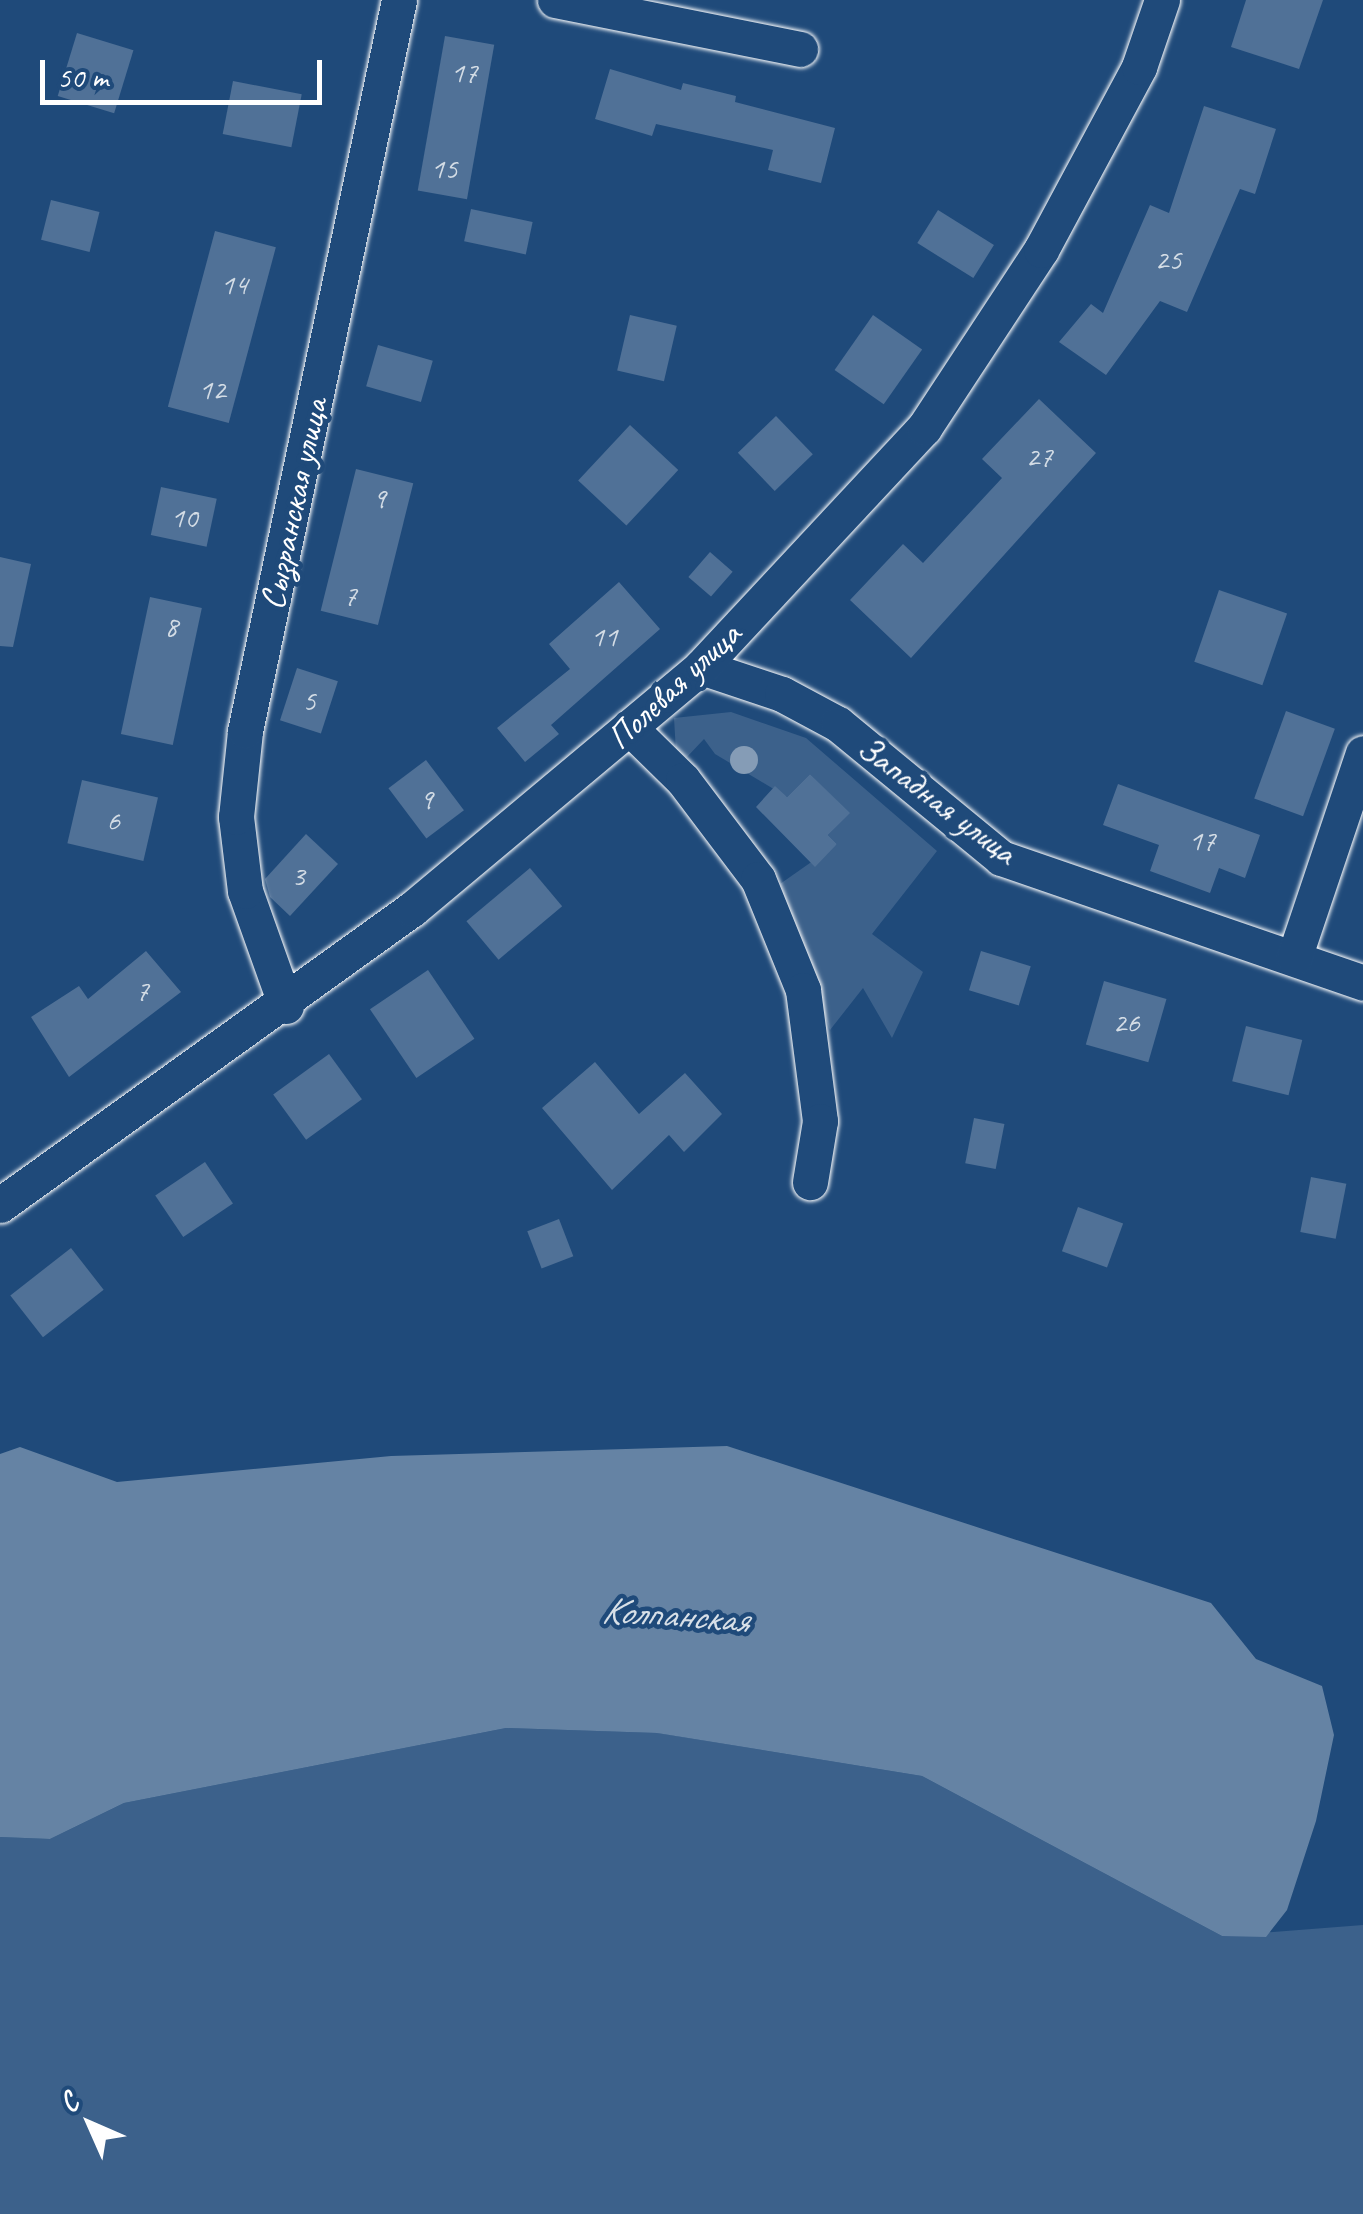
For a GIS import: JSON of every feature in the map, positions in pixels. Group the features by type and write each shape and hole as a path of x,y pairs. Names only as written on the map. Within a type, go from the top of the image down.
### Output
{"street":[{"name":"Сызранская улица","path":"286,1006 245,891 236,816 243,748 399,0"},
{"path":"555,0 800,49"},
{"name":"Полевая улица","path":"0,1205 286,1006 632,730 701,667 924,428 1041,250 1139,67 1162,0"},
{"name":"Западная улица","path":"701,667 782,694 838,724 1001,858 1363,983"},
{"path":"632,730 680,768 758,879 804,990 820,1122 810,1182"},
{"path":"1294,958 1363,753"}],"shaded area":[{"path":"731,712 806,738 937,851 872,934 923,972 892,1038 863,988 830,1030 780,884 837,844 828,835 849,813 810,774 787,797 715,754 704,739 687,757 676,752 674,718"},
{"path":"506,1728 658,1733 922,1776 1222,1936 1363,1925 1363,2214 0,2214 0,1837 50,1839 124,1803"}],"water":[{"name":"Колпанская","path":"727,1446 1211,1603 1256,1659 1322,1686 1334,1735 1316,1821 1287,1910 1266,1937 1222,1936 922,1776 657,1733 506,1728 124,1803 50,1839 0,1837 0,1454 20,1447 117,1482 391,1456"}],"building":[{"path":"1246,0 1323,0 1299,69 1231,47"},
{"path":"77,33 133,50 114,113 58,96"},
{"path":"445,36 494,45 467,199 418,191"},
{"path":"610,69 681,90 683,83 736,96 735,102 835,128 821,183 768,170 773,150 656,124 652,136 595,119"},
{"path":"233,81 302,94 291,147 223,134"},
{"path":"1204,106 1276,129 1255,194 1240,189 1187,312 1160,301 1106,375 1059,342 1091,304 1103,313 1150,205 1169,213"},
{"path":"51,200 100,212 90,252 41,240"},
{"path":"471,209 533,222 526,254 464,241"},
{"path":"938,210 994,245 973,278 917,243"},
{"path":"215,231 276,247 229,423 168,407"},
{"path":"630,315 677,326 664,381 617,371"},
{"path":"873,315 922,349 884,404 835,370"},
{"path":"378,345 433,361 421,402 366,386"},
{"path":"1039,399 1096,453 911,658 850,600 903,544 923,563 1002,478 982,459"},
{"path":"776,416 813,454 775,491 738,453"},
{"path":"630,425 678,470 626,526 578,481"},
{"path":"356,469 413,483 378,625 321,611"},
{"path":"161,487 217,499 207,547 151,535"},
{"path":"710,552 733,572 711,597 688,577"},
{"path":"0,557 31,564 13,647 0,646"},
{"path":"619,582 660,629 551,725 559,734 525,762 497,728 570,669 549,644"},
{"path":"1219,590 1287,613 1262,685 1194,662"},
{"path":"150,597 202,608 173,745 121,734"},
{"path":"297,668 338,681 321,734 280,720"},
{"path":"1286,711 1335,729 1303,816 1254,798"},
{"path":"426,760 464,810 426,839 388,788"},
{"path":"810,774 850,813 828,835 837,844 815,867 756,807 775,786 787,797"},
{"path":"82,780 158,798 143,861 67,843"},
{"path":"1118,784 1260,835 1245,878 1219,868 1210,893 1150,871 1159,845 1103,825"},
{"path":"306,834 338,864 290,916 270,897 265,879"},
{"path":"530,868 562,906 499,960 466,921"},
{"path":"146,951 181,992 69,1077 31,1017 79,986 88,999"},
{"path":"981,951 1031,966 1019,1005 969,990"},
{"path":"428,970 474,1039 416,1078 370,1009"},
{"path":"1104,981 1166,999 1148,1062 1086,1044"},
{"path":"1246,1026 1302,1040 1288,1095 1232,1081"},
{"path":"329,1054 362,1099 306,1140 273,1095"},
{"path":"595,1062 639,1114 685,1073 722,1114 684,1152 669,1135 612,1190 542,1108"},
{"path":"974,1118 1004,1124 996,1169 965,1163"},
{"path":"205,1162 233,1203 183,1237 155,1196"},
{"path":"1311,1177 1346,1184 1336,1239 1300,1232"},
{"path":"1078,1207 1123,1223 1107,1268 1062,1251"},
{"path":"559,1219 573,1256 542,1269 527,1231"},
{"path":"71,1248 104,1290 43,1337 10,1295"}]}
